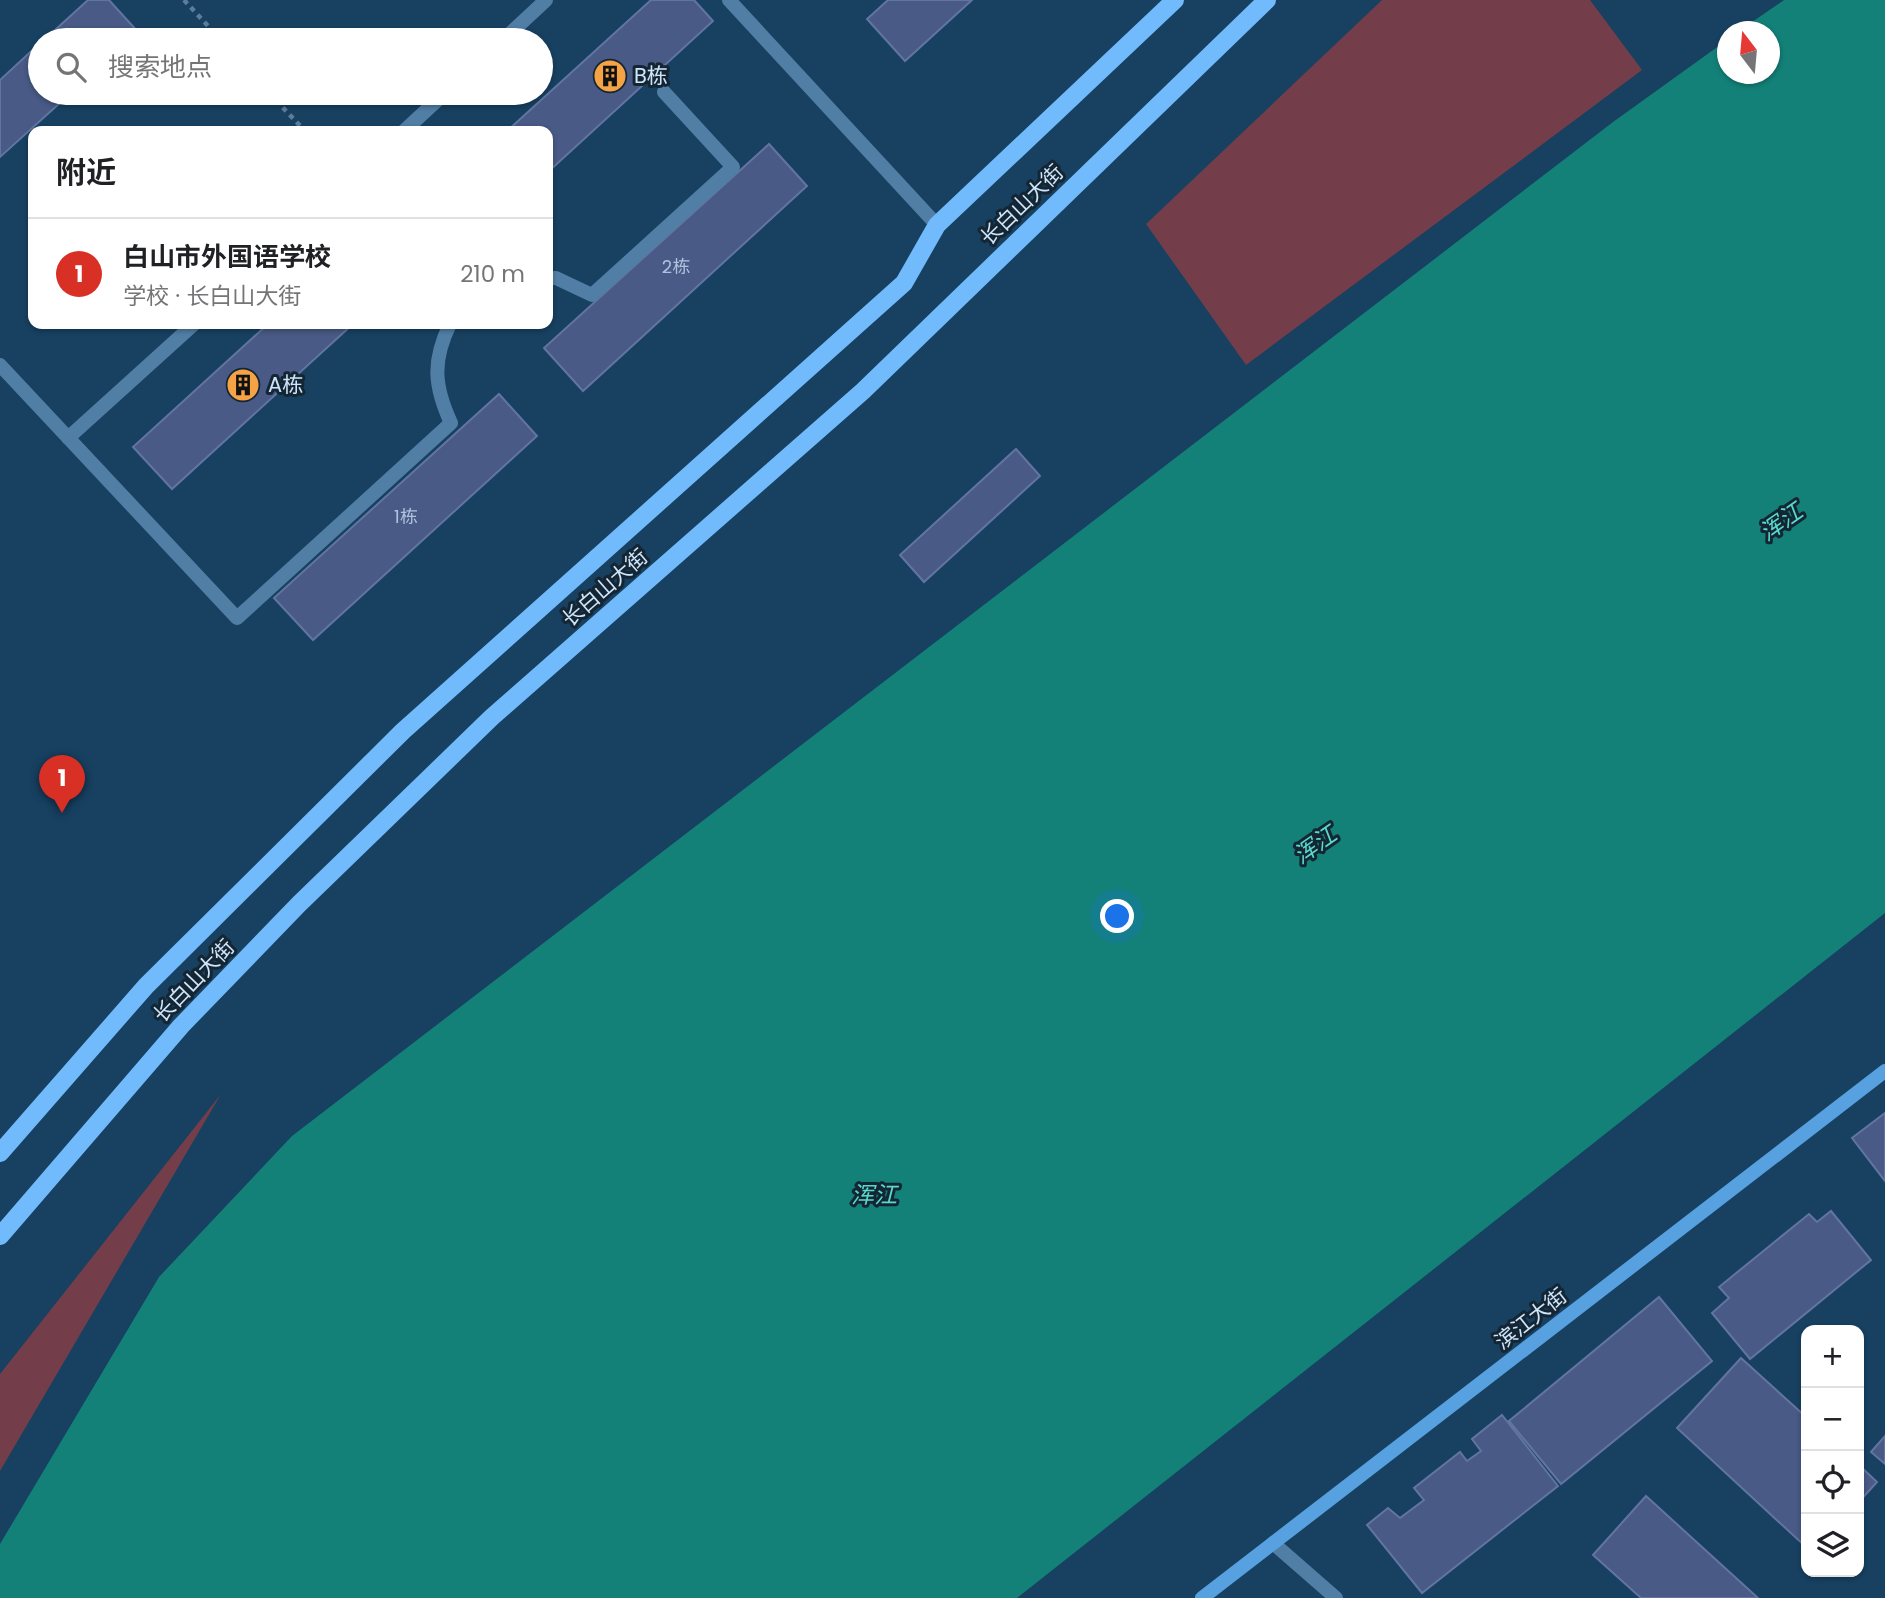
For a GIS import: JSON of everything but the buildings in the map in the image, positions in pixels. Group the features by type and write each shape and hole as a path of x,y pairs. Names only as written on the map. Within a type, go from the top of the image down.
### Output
{"main road":[{"name":"长白山大街","path":"0,1153 146,986 403,731 904,283 937,225 1175,0"},
{"name":"长白山大街","path":"0,1236 181,1026 299,904 492,717 863,391 1267,0"}],"street":[{"path":"516,28 546,0"},
{"path":"729,0 937,225"},
{"path":"553,278 592,295 733,167 664,92"},
{"path":"409,126 432,105"},
{"path":"68,438 188,329"},
{"path":"0,365 237,618 451,422 439,397 436,368 448,329"},
{"name":"滨江大街","path":"1202,1598 1885,1071"},
{"path":"1273,1543 1336,1598"}],"path":[{"path":"184,0 210,28"},
{"path":"280,105 300,126"}],"shaded area":[{"path":"1382,0 1590,0 1642,70 1246,365 1146,224"},
{"path":"221,1094 0,1471 0,1374"}],"water":[{"name":"浑江","path":"1784,0 1885,0 1885,913 1017,1598 0,1598 0,1544 159,1277 292,1136 1613,122 1717,47 1717,84 1780,84 1780,21 1754,21"}],"place":[{"name":"B栋","path":"610,76"},
{"name":"A栋","path":"243,385"},
{"name":"白山市外国语学校","path":"62,813"}]}
